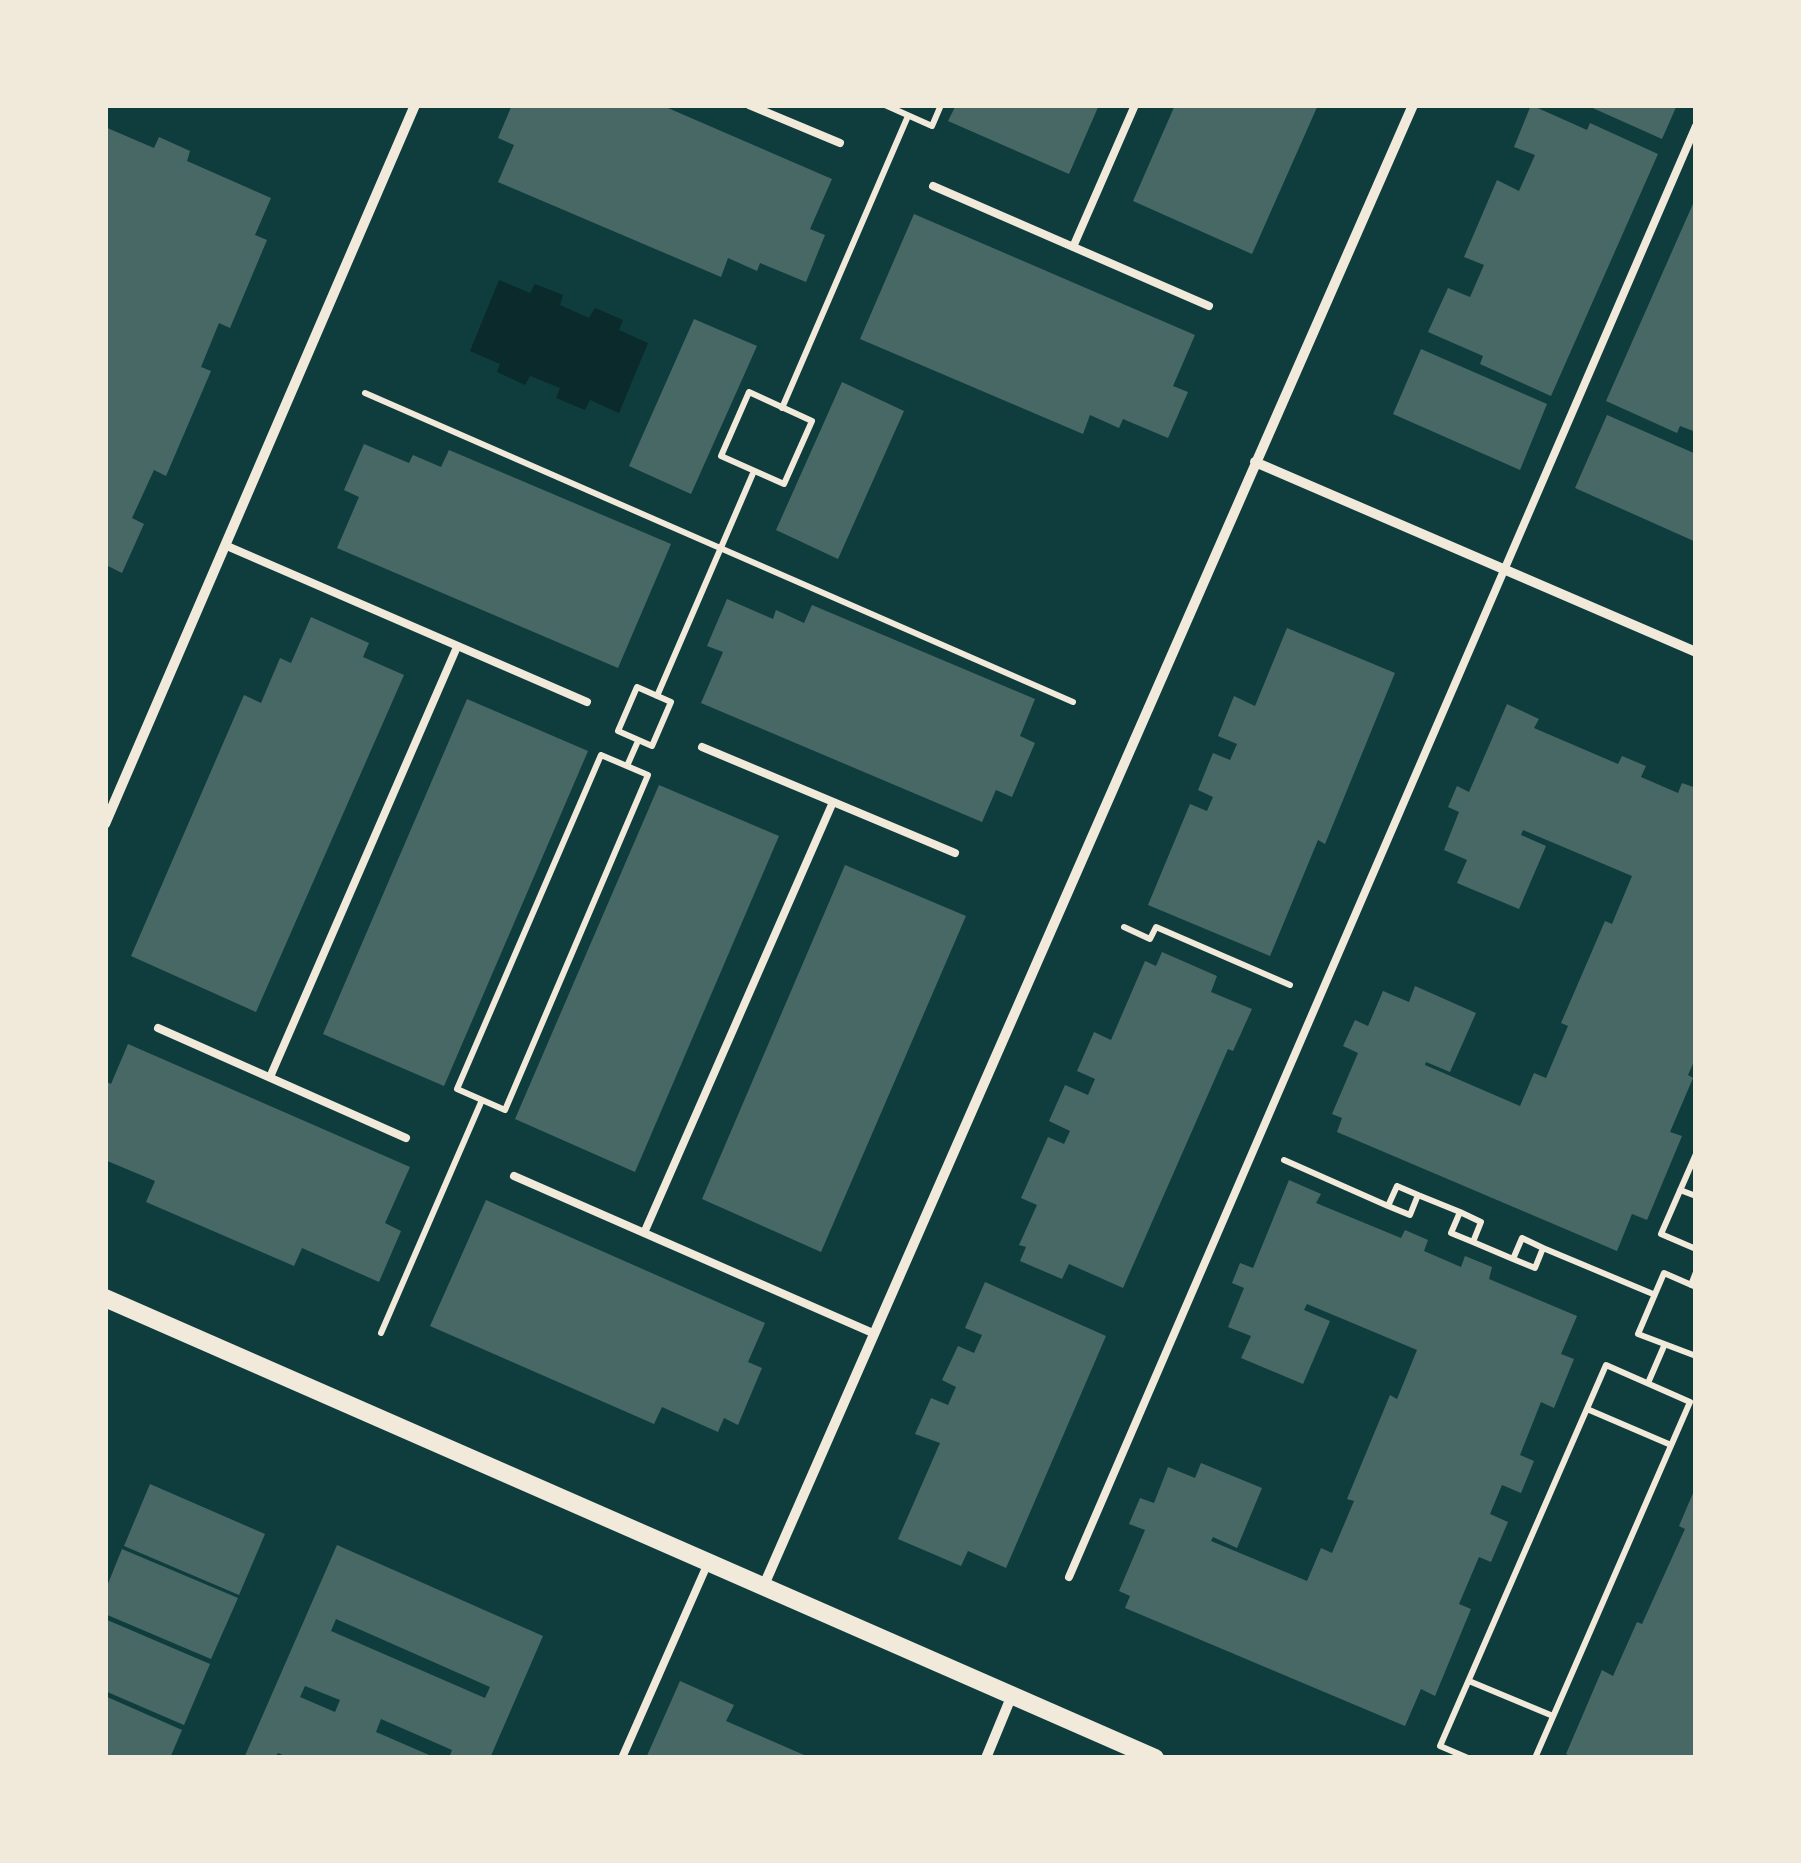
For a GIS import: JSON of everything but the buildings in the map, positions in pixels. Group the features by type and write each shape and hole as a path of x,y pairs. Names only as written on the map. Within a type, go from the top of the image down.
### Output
{"street":[{"path":"105,824 414,105"},
{"path":"764,1585 1413,105"},
{"path":"1255,462 1696,652"},
{"path":"105,1298 1155,1758"},
{"path":"986,1758 1012,1695"}],"lane":[{"path":"750,105 840,143"},
{"path":"1073,246 1135,105"},
{"path":"1069,1577 1696,126"},
{"path":"933,186 1210,306"},
{"path":"227,546 586,702"},
{"path":"270,1078 457,647"},
{"path":"702,748 956,853"},
{"path":"644,1233 833,802"},
{"path":"158,1028 406,1138"},
{"path":"514,1176 875,1334"},
{"path":"622,1758 708,1563"}],"path":[{"path":"885,105 932,126 941,105"},
{"path":"782,408 908,116"},
{"path":"749,392 782,408 812,420 784,484 721,456 749,392"},
{"path":"365,393 1073,702"},
{"path":"657,696 754,472"},
{"path":"637,687 671,702 652,746 638,741 618,731 637,687"},
{"path":"627,766 638,741"},
{"path":"601,754 648,775 504,1110 482,1100 457,1090 601,754"},
{"path":"1124,927 1150,938 1156,926 1321,999"},
{"path":"381,1333 482,1100"},
{"path":"1256,1148 1410,1215 1418,1195"},
{"path":"1696,1154 1661,1234 1696,1249"},
{"path":"1388,1206 1397,1186 1460,1212 1481,1222 1474,1242"},
{"path":"1680,1190 1696,1196"},
{"path":"1460,1212 1451,1233 1534,1268 1543,1248"},
{"path":"1513,1259 1522,1238 1654,1294"},
{"path":"1696,1272 1693,1286 1664,1273 1638,1334 1696,1356"},
{"path":"1648,1383 1664,1346"},
{"path":"1468,1758 1440,1746 1606,1365 1690,1402 1535,1758"},
{"path":"1587,1409 1671,1445"},
{"path":"1468,1681 1553,1716"}],"water":[{"path":"499,280 530,293 535,284 563,295 560,305 589,318 595,308 623,320 619,330 648,343 619,413 590,400 585,410 556,398 560,388 530,376 525,385 497,372 500,364 470,351"}]}
